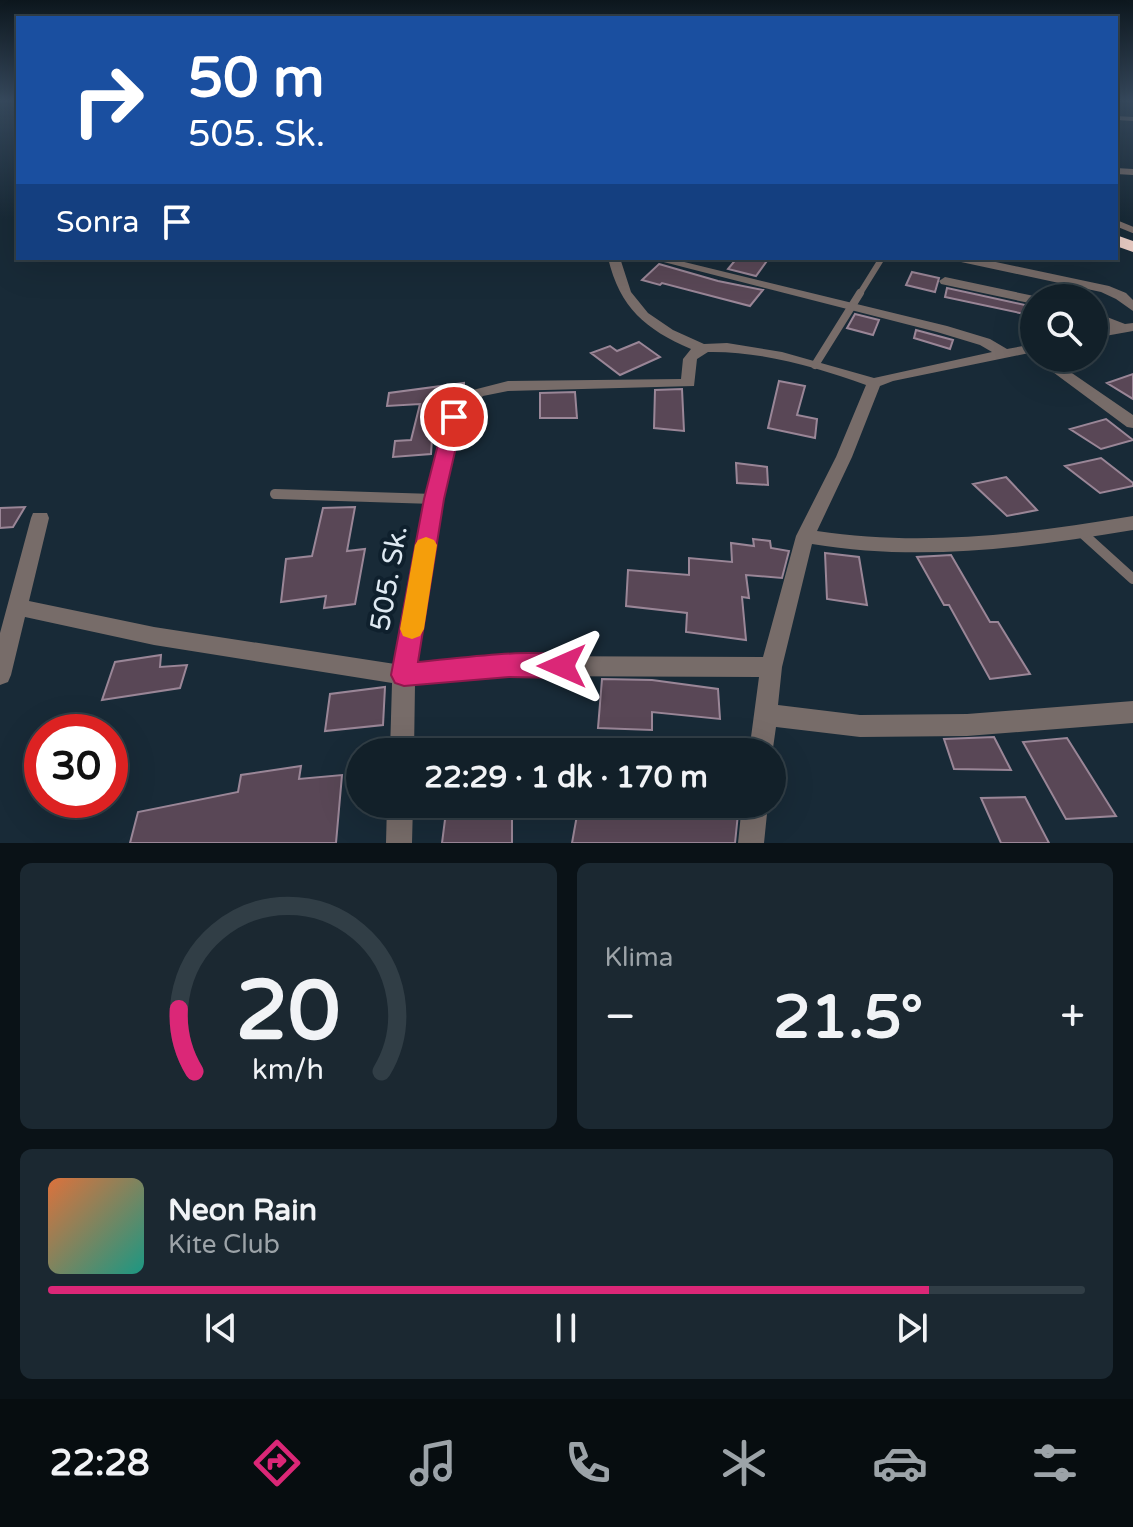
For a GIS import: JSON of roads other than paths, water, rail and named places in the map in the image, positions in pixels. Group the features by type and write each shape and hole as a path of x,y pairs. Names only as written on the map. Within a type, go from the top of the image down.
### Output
{"street":[{"path":"614,260 616,271 636,310 659,330 700,348 717,346 815,365 874,383 889,377 1003,353 1020,352"},
{"path":"662,260 971,338 993,345 1003,353"},
{"path":"970,260 1105,289 1121,296 1133,307"},
{"path":"945,281 1020,297"},
{"path":"1108,321 1127,327"},
{"name":"505. Sk.","path":"402,738 404,675 434,499 454,417 478,393 508,386 689,383 690,360 700,348"},
{"path":"1063,372 1133,423"},
{"path":"762,738 771,667 805,536 844,457 874,383"},
{"path":"0,675 40,518"},
{"path":"805,536 868,546 950,548 1133,523"},
{"path":"17,607 154,636 404,675 509,666 771,667"},
{"path":"764,714 860,726 952,725 1133,712"},
{"path":"399,843 400,818"},
{"path":"751,843 754,818"}],"lane":[{"path":"815,365 881,260"},
{"path":"275,494 434,499"},
{"path":"1081,532 1133,579"}]}
